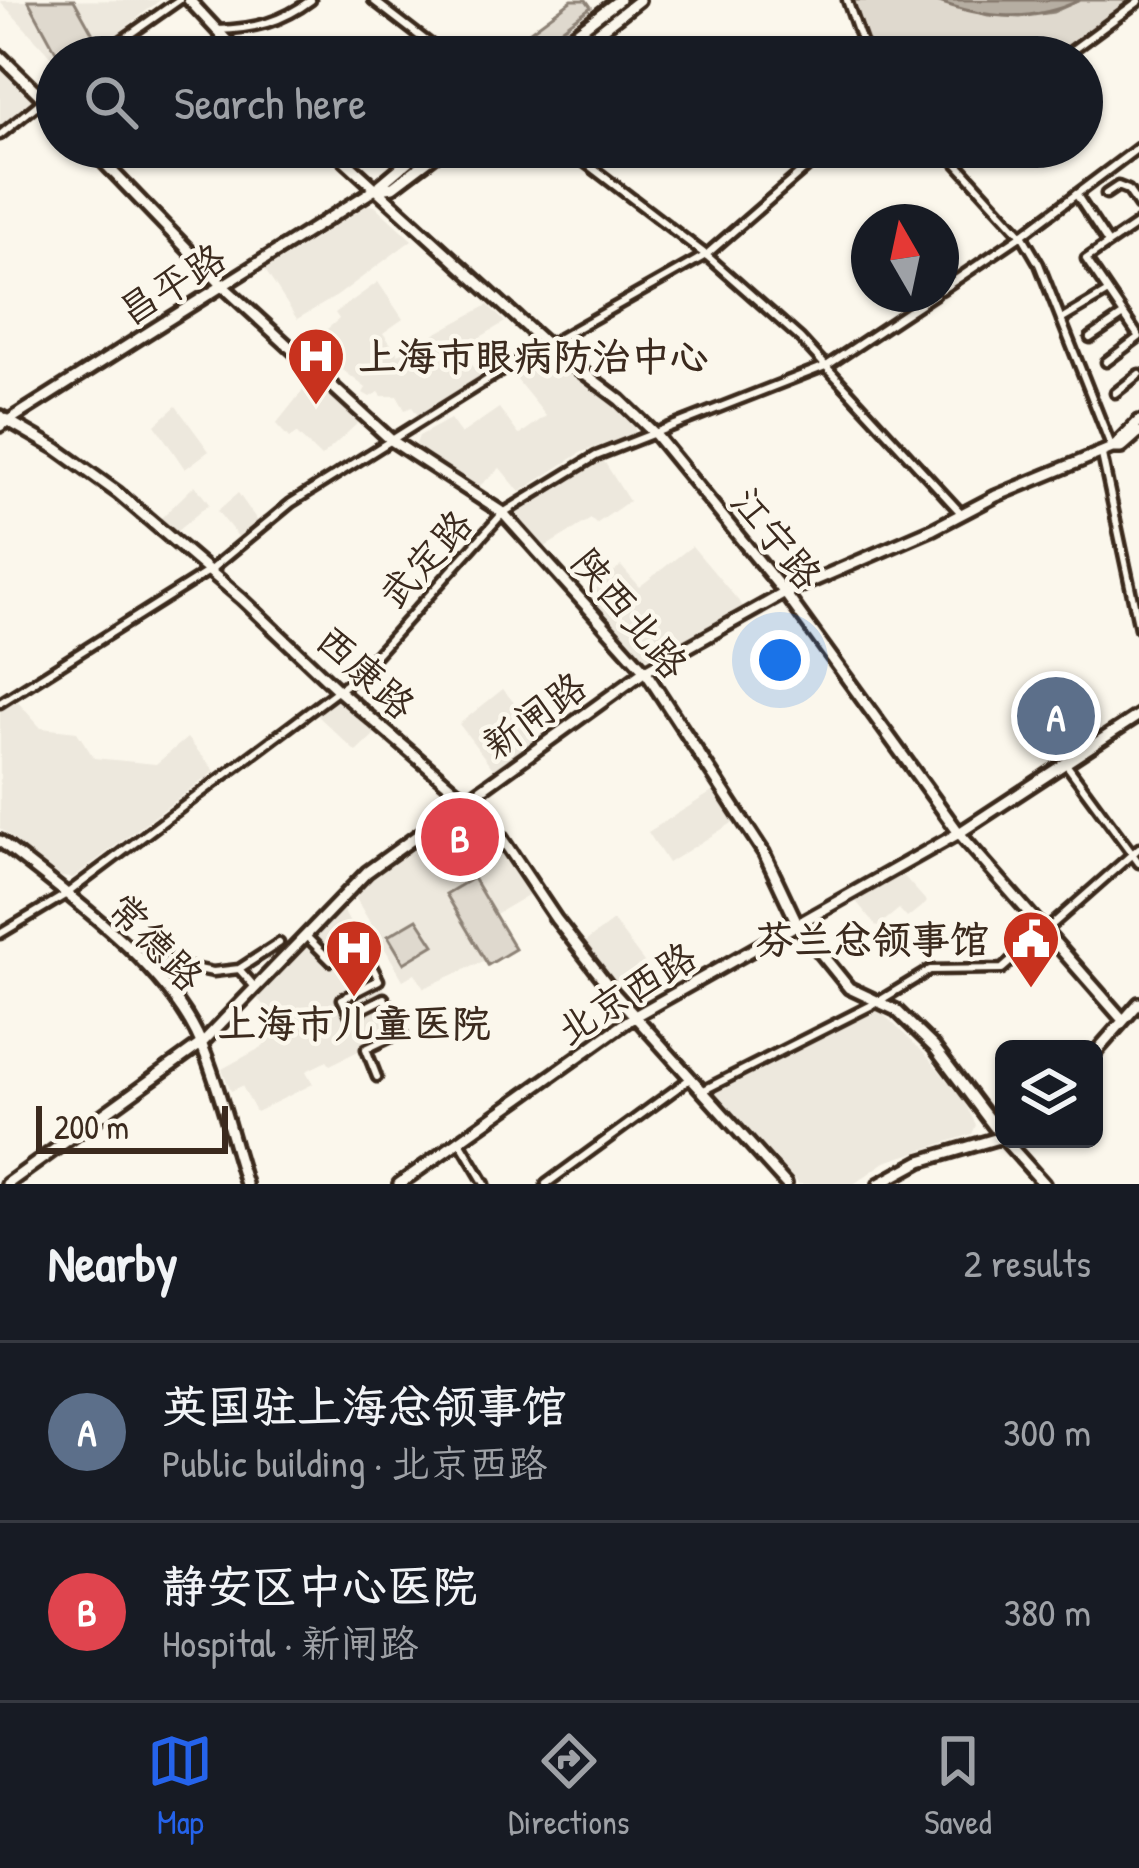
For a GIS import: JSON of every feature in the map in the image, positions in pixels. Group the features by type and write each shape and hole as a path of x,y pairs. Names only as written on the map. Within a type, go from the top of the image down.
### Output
{"main road":[{"path":"189,0 223,36"},
{"path":"572,36 620,0"},
{"path":"593,36 639,0"},
{"path":"0,56 36,90"},
{"name":"陕西北路","path":"109,168 224,287 391,440 503,513 645,671 764,853 798,925 849,988 896,1010 934,1047 995,1127"},
{"name":"江宁路","path":"351,168 547,345 620,400 655,434 785,593 959,833 1122,1019"},
{"name":"昌平路","path":"3,421 224,287 374,190 400,168"},
{"name":"昌平路","path":"374,190 393,187 418,168"},
{"name":"西康路","path":"3,421 106,484 338,690 480,806 556,919 635,1016 785,1184"},
{"name":"新闸路","path":"1107,452 1139,421"},
{"name":"新闸路","path":"7,1184 202,1043 367,872 645,671 785,593 961,513 1121,448 1139,432"},
{"name":"北京西路","path":"399,1184 635,1016 959,833 1139,715"},
{"name":"常德路","path":"0,842 155,972 184,1010 202,1043 246,1184"},
{"path":"1103,1043 1139,1003"},
{"path":"879,1184 921,1162 995,1139"},
{"name":"陕西北路","path":"1013,1148 1044,1184"}],"street":[{"path":"128,36 179,0"},
{"path":"217,30 278,21 311,0"},
{"path":"373,0 420,36"},
{"path":"847,0 860,36"},
{"path":"1093,36 1136,6"},
{"path":"0,135 36,106"},
{"name":"武定路","path":"959,278 1139,147"},
{"path":"592,168 706,255 828,365 961,513"},
{"path":"0,703 209,572 291,503 547,345 706,255 806,168"},
{"path":"961,168 1022,235 1061,320 1107,452 1139,628"},
{"path":"1106,194 1118,186 1139,206"},
{"path":"1130,193 1139,187"},
{"path":"1076,194 1108,243"},
{"path":"1106,362 1139,337 1086,259 1139,223"},
{"path":"1061,320 1108,292"},
{"name":"武定路","path":"0,934 65,895 357,676 503,513 589,459 828,365 908,312"},
{"path":"1090,338 1124,315"},
{"path":"1115,393 1139,374"},
{"path":"1066,764 1136,851 1139,863"},
{"path":"702,1091 876,1003 930,970 1002,969 1136,851"},
{"path":"306,936 331,961 358,938 380,980 342,999 350,1015 384,998 402,1032 366,1049 377,1077"},
{"path":"179,965 213,972 239,969 279,943"},
{"path":"239,969 254,986"},
{"path":"546,1184 692,1078"},
{"path":"460,1142 484,1184"}],"shaded area":[{"path":"28,0 74,0 94,36 48,36"},
{"path":"160,0 115,36 36,36 36,40 0,1"},
{"path":"572,0 586,0 591,7 552,36 523,36"},
{"path":"852,0 934,0 988,15 1020,17 1053,12 1080,0 1136,0 1087,36 864,36"},
{"path":"934,0 1080,0 1044,12 1007,16"},
{"path":"0,63 33,96 31,103 0,128"},
{"path":"368,205 412,240 337,296 297,319 265,270"},
{"path":"378,282 403,319 383,333 398,354 488,305 505,322 461,349 482,379 419,417 412,407 405,410 397,396 363,393 366,388 325,356 337,344 326,330 339,319 335,313"},
{"path":"548,354 624,410 635,421 635,433 582,452 520,492 500,468 475,490 421,453 416,444 419,436 450,419 461,434 499,408 519,435 546,416 513,375"},
{"name":"上海市眼病防治中心","path":"312,379 359,422 321,457 296,433 289,438 276,424"},
{"path":"176,406 209,451 185,469 155,425"},
{"path":"602,458 629,501 596,524 591,519 545,547 517,520 517,511"},
{"path":"195,485 209,504 176,532 160,519"},
{"path":"238,493 259,523 240,539 217,511"},
{"path":"692,546 747,611 659,659 643,657 588,595 621,566 639,587"},
{"path":"503,689 544,740 497,774 459,724"},
{"path":"15,699 41,728 77,732 94,758 156,764 187,738 215,771 73,878 58,877 0,828 0,710"},
{"path":"336,700 377,732 356,752 317,715"},
{"path":"717,789 737,820 668,863 648,832"},
{"path":"467,806 478,810 533,892 494,915 473,879 447,894 486,960 424,988 415,973 403,980 354,895 372,875"},
{"path":"901,873 927,902 907,918 899,909 877,927 855,900"},
{"path":"473,878 515,949 488,965 446,894"},
{"path":"342,908 405,1028 330,1065 327,1061 306,1071 313,1084 256,1112 242,1086 231,1091 222,1069 264,1046 271,1013 255,996"},
{"path":"417,919 434,945 404,963 388,936"},
{"path":"613,921 644,962 613,986 581,945"},
{"path":"871,1009 880,1011 926,1055 963,1099 976,1125 972,1134 885,1162 854,1184 799,1184 718,1099 716,1090"}],"place":[{"name":"上海市眼病防治中心","path":"316,407"},
{"name":"英国驻上海总领事馆","path":"1056,716"},
{"name":"静安区中心医院","path":"460,837"},
{"name":"芬兰总领事馆","path":"1031,990"},
{"name":"上海市儿童医院","path":"354,999"}]}
